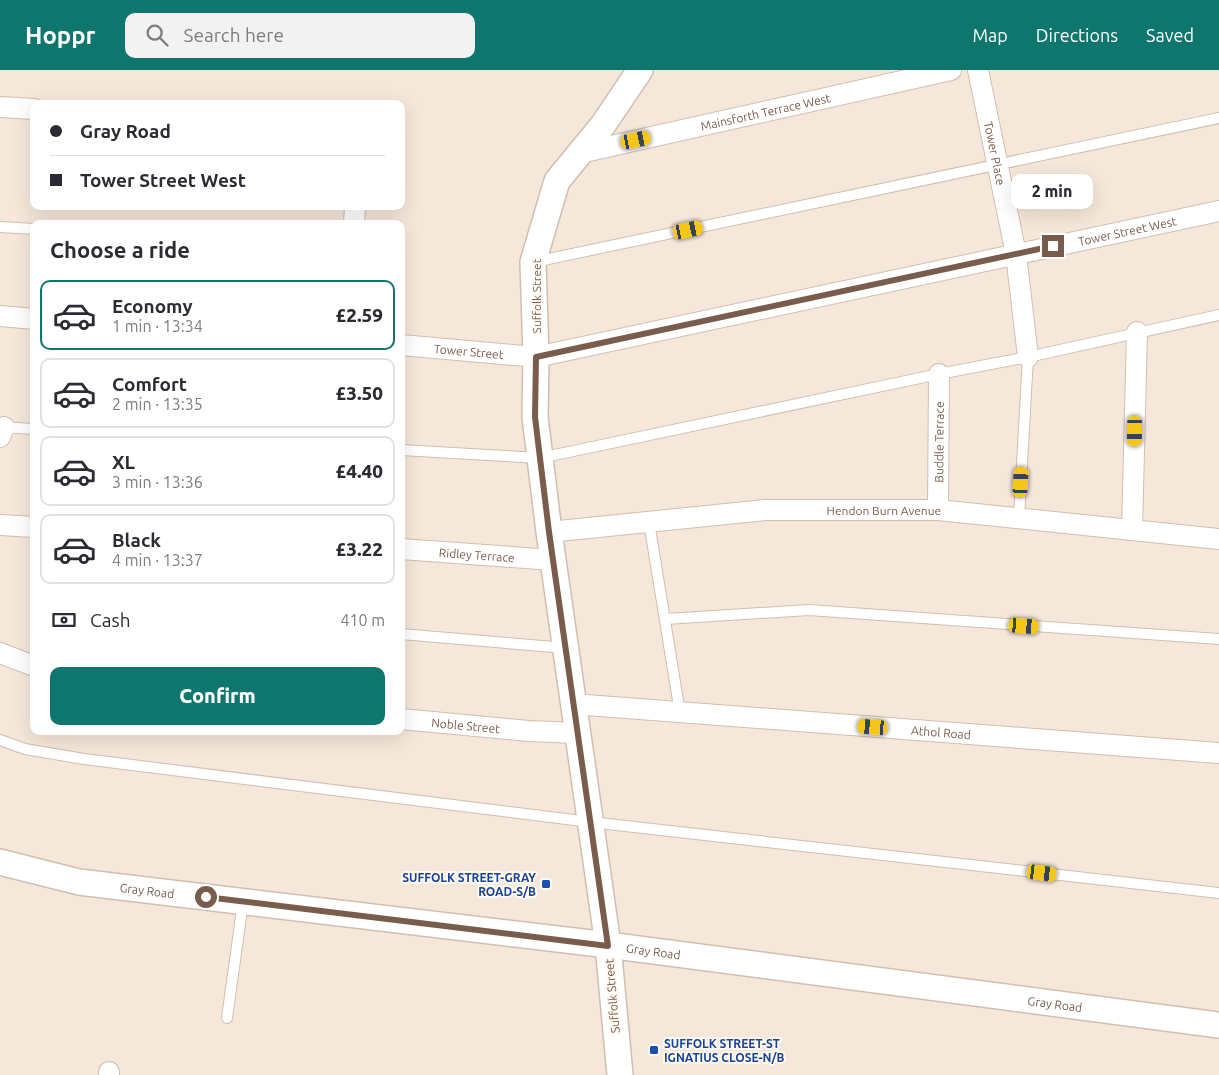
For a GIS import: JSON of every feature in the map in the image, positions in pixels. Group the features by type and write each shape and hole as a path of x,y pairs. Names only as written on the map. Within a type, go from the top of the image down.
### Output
{"street":[{"name":"Suffolk Street","path":"620,1075 608,946 565,648 535,417 534,262 557,182 603,125 640,70"},
{"name":"Mainsforth Terrace West","path":"580,153 952,70"},
{"name":"Tower Place","path":"978,70 1016,254 1028,357"},
{"path":"0,107 30,109"},
{"name":"Tower Street West","path":"536,357 1219,211"},
{"path":"0,316 30,318"},
{"path":"1132,530 1137,332"},
{"name":"Tower Street","path":"405,345 536,357"},
{"name":"Buddle Terrace","path":"938,510 940,374"},
{"name":"Hendon Burn Avenue","path":"549,532 765,510 938,510 1219,539"},
{"path":"0,525 30,527"},
{"name":"Ridley Terrace","path":"405,549 553,560"},
{"path":"0,653 30,664"},
{"name":"Athol Road","path":"573,704 1219,753"},
{"name":"Noble Street","path":"405,719 529,731 577,733"},
{"name":"Gray Road","path":"0,862 79,882 608,946 1219,1025"}],"lane":[{"path":"534,262 1219,118"},
{"path":"0,227 30,229"},
{"path":"405,450 540,458 1028,357 1219,315"},
{"path":"1019,518 1028,357"},
{"path":"1,430 30,429"},
{"path":"649,522 680,713"},
{"path":"665,619 809,610 1219,639"},
{"path":"405,634 565,648"},
{"path":"0,740 25,749 84,759 590,822 1219,893"},
{"path":"227,1018 243,901"}],"shaded area":[{"path":"0,70 1219,70 1219,1075 0,1075"}],"place":[{"name":"SUFFOLK STREET-GRAY ROAD-S/B","path":"546,884"},
{"name":"SUFFOLK STREET-ST IGNATIUS CLOSE-N/B","path":"654,1050"}],"route":[{"path":"206,897 608,946 549,532 535,417 536,357 1053,246"}]}
